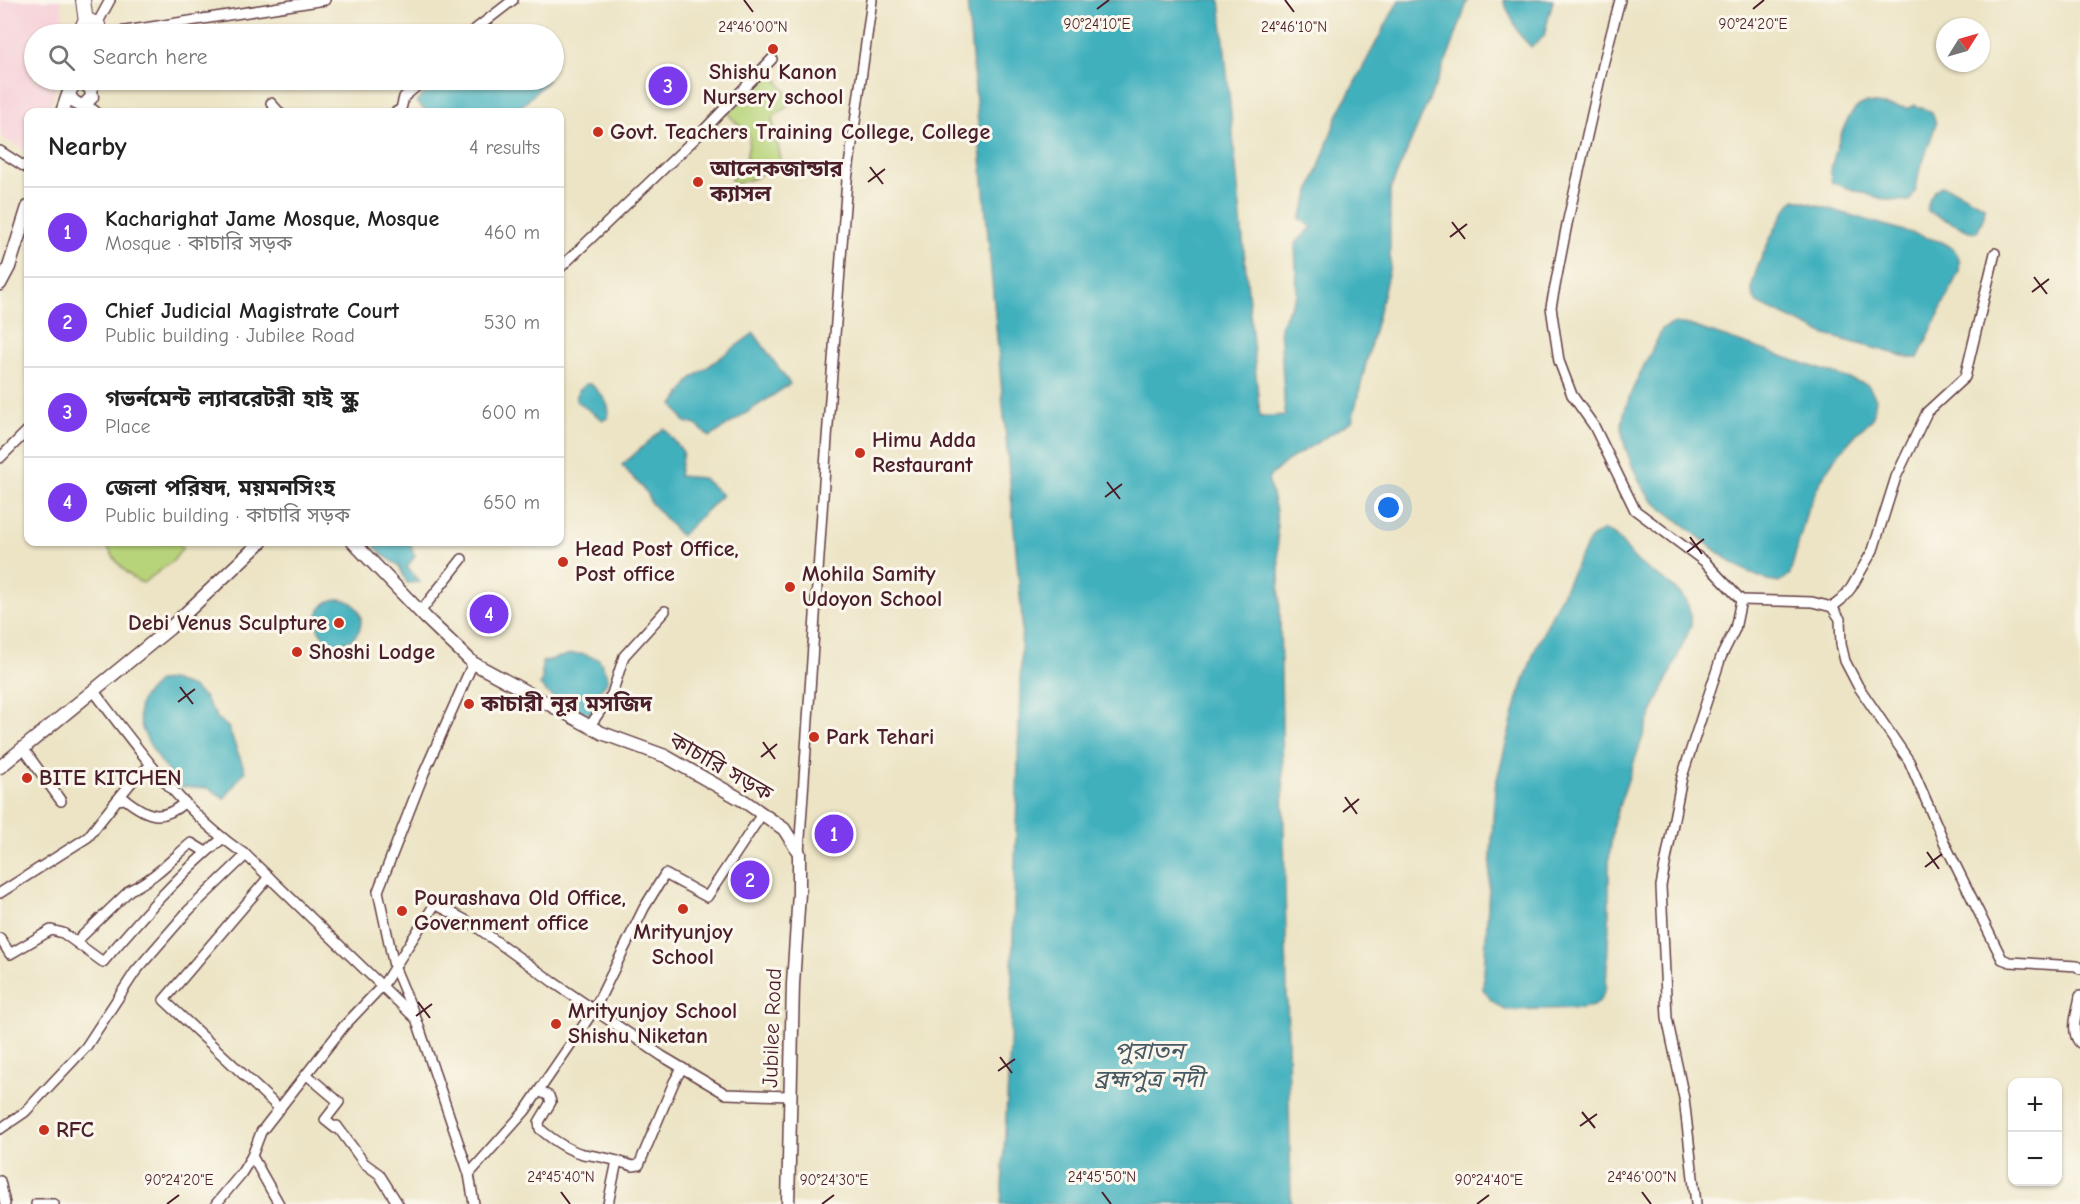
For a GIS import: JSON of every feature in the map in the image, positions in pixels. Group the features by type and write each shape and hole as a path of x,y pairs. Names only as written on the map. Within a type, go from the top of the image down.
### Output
{"highway":[{"path":"83,0 92,24"}],"main road":[{"path":"65,108 70,90"},
{"path":"71,90 71,99 89,100"},
{"path":"72,108 89,100"},
{"path":"0,284 9,267 24,220"},
{"path":"0,766 170,628 257,546"},
{"name":"কাচারি সড়ক","path":"357,546 473,663 589,727 665,756 744,801 784,829 799,853"},
{"name":"Jubilee Road","path":"788,1204 793,984 800,893 799,853"}],"street":[{"path":"97,24 110,0"},
{"path":"140,24 325,0"},
{"path":"481,24 513,0"},
{"path":"799,853 847,180 872,0"},
{"path":"1620,0 1598,84 1551,307 1559,361 1572,395 1594,426 1635,510 1706,562 1741,600 1812,602 1832,607 1839,619 1845,661 1858,686 1909,761 1945,844 2002,959 2010,962 2077,966 2080,969"},
{"path":"564,264 703,131 772,59"},
{"path":"400,108 404,97 412,90"},
{"path":"272,103 276,108"},
{"path":"0,151 24,166"},
{"path":"1832,607 1842,600 1851,588 1873,550 1896,477 1927,412 1965,377 1995,253"},
{"path":"0,458 24,434"},
{"path":"420,612 462,559"},
{"path":"1696,1204 1684,1098 1667,1017 1661,886 1682,777 1721,657 1735,629 1741,600"},
{"path":"589,727 612,694 624,656 665,610"},
{"path":"473,663 424,773 378,891 394,966 417,1021 469,1174 474,1204"},
{"path":"93,690 150,766 185,802 222,839 246,855 383,985 417,1021"},
{"path":"23,748 61,801"},
{"path":"0,893 88,837 135,778 150,766"},
{"path":"117,800 125,799 144,813 156,814 170,814 185,802"},
{"path":"469,1174 525,1111 594,1010 644,908 665,874 707,897 762,814"},
{"path":"0,938 10,954 51,930 63,933 103,962 139,920 206,852 222,839"},
{"path":"76,942 130,890 148,879 191,843 206,852"},
{"path":"0,1129 25,1112 86,1047 135,972 188,911 246,855"},
{"path":"269,877 164,1000 280,1109"},
{"path":"216,1204 241,1174 252,1156 261,1132 344,1026 383,985 435,904 471,923 594,1010 726,1094 791,1096"},
{"path":"2080,996 2074,1030 2080,1043"},
{"path":"539,1090 549,1096 551,1102 539,1122 540,1129 556,1142 572,1150 601,1155 633,1166 639,1165 682,1068"},
{"path":"307,1075 339,1102 325,1120 335,1128 337,1126 364,1163 379,1174 398,1204"},
{"path":"252,1156 279,1204"},
{"path":"608,1204 617,1161"},
{"path":"0,1181 5,1204"},
{"path":"36,1204 54,1204"}],"shaded area":[{"path":"0,0 61,0 64,24 24,24 24,90 56,90 49,108 24,108 24,150 0,136"}],"green space":[{"path":"771,70 793,103 772,118 781,159 755,178 732,185 731,180 746,160 750,137 728,114"},
{"path":"108,546 181,546 182,549 173,561 143,583 132,577"}],"water":[{"name":"পুরাতন ব্রহ্মপুত্র নদী","path":"967,0 1220,0 1260,417 1285,415 1280,326 1297,294 1295,244 1312,227 1300,219 1338,114 1399,0 1468,0 1451,49 1390,190 1390,266 1352,421 1287,461 1268,478 1276,511 1279,565 1291,1204 1001,1204 1010,1046 1022,618"},
{"path":"1503,0 1553,0 1544,36 1531,47 1519,34"},
{"path":"428,90 538,90 520,108 423,108 416,102"},
{"path":"1867,103 1908,108 1915,105 1932,112 1936,124 1910,201 1886,200 1832,183 1830,171 1842,131 1853,112 1859,106"},
{"path":"1941,186 1984,206 1984,216 1977,232 1969,231 1927,211 1931,197"},
{"path":"1795,199 1942,242 1957,253 1959,271 1918,358 1826,335 1757,303 1752,290 1762,256 1783,215"},
{"path":"1675,323 1689,325 1868,385 1876,399 1872,419 1835,458 1819,484 1807,511 1790,574 1779,583 1739,567 1658,505 1645,491 1632,466 1622,431 1626,407 1662,329"},
{"path":"754,333 790,384 710,437 696,425 685,422 673,405 691,379"},
{"path":"586,384 591,384 605,400 609,413 608,418 603,420 576,401 578,391"},
{"path":"664,428 683,452 679,476 703,478 722,495 681,536 650,502 648,494 622,465"},
{"path":"1604,530 1619,539 1638,562 1681,595 1687,603 1691,626 1648,722 1614,820 1609,860 1606,988 1600,1000 1593,1006 1505,1010 1491,1000 1483,989 1495,787 1517,701 1536,647 1581,555 1592,537"},
{"path":"375,546 411,546 415,556 407,567 420,582 407,583 399,566"},
{"path":"339,599 354,606 361,621 354,636 339,643 324,636 317,621 324,606"},
{"path":"571,654 583,654 599,659 608,677 599,691 599,708 594,715 565,704 540,685 542,662"},
{"path":"171,680 192,687 204,697 218,719 228,727 245,771 224,799 208,788 179,787 157,757 144,733 139,709 142,699 158,681"}],"place":[{"name":"Shishu Kanon Nursery school","path":"773,49"},
{"name":"গভর্নমেন্ট ল্যাবরেটরী হাই স্কুল","path":"668,86"},
{"name":"Govt. Teachers Training College, College","path":"598,132"},
{"name":"আলেকজান্ডার ক্যাসল","path":"698,182"},
{"name":"Himu Adda Restaurant","path":"860,453"},
{"name":"Head Post Office, Post office","path":"563,562"},
{"name":"Mohila Samity Udoyon School","path":"790,587"},
{"name":"জেলা পরিষদ, ময়মনসিংহ","path":"489,614"},
{"name":"Debi Venus Sculpture","path":"339,623"},
{"name":"Shoshi Lodge","path":"297,652"},
{"name":"কাচারী নূর মসজিদ","path":"469,704"},
{"name":"Park Tehari","path":"814,737"},
{"name":"BITE KITCHEN","path":"27,778"},
{"name":"Kacharighat Jame Mosque, Mosque","path":"834,834"},
{"name":"Chief Judicial Magistrate Court","path":"750,880"},
{"name":"Mrityunjoy School","path":"683,909"},
{"name":"Pourashava Old Office, Government office","path":"402,911"},
{"name":"Mrityunjoy School Shishu Niketan","path":"556,1024"},
{"name":"RFC","path":"44,1130"}]}
